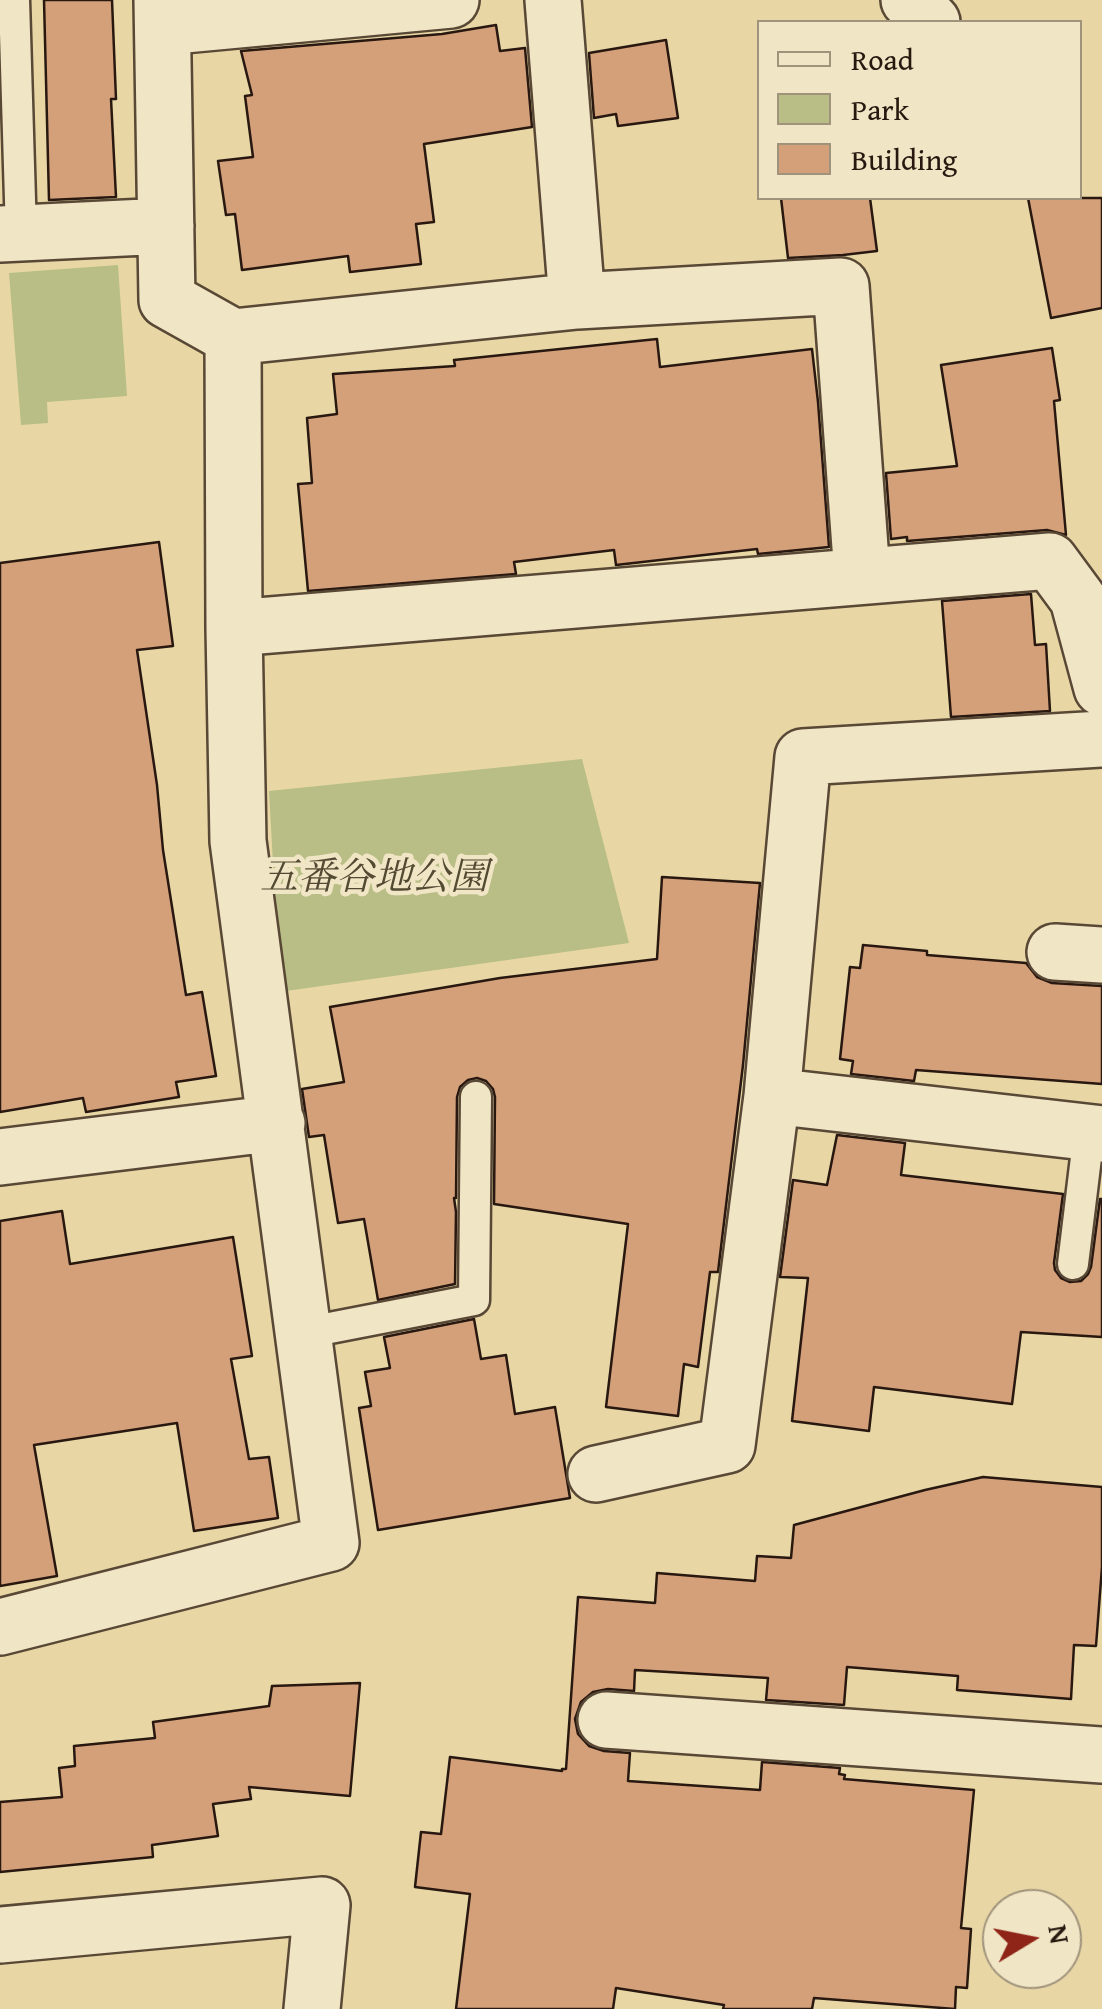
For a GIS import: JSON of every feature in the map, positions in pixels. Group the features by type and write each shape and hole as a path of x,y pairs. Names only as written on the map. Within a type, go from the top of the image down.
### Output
{"street":[{"path":"451,0 163,14 166,300 234,337 577,300 841,286 862,575"},
{"path":"553,0 577,300"},
{"path":"910,0 930,20"},
{"path":"10,233 166,226"},
{"path":"0,1627 330,1543 238,841 234,337"},
{"path":"234,628 1050,561 1078,599 1102,688"},
{"path":"596,1474 727,1445 772,1096 803,757 1102,740"},
{"path":"772,1096 1095,1133"},
{"path":"0,1157 276,1123"},
{"path":"606,1720 1102,1755"},
{"path":"0,1935 322,1904 312,2009"}],"lane":[{"path":"10,233 14,0"},
{"path":"304,1333 474,1300 476,1097"},
{"path":"1073,1264 1095,1133"}],"green space":[{"path":"118,265 127,396 47,402 48,423 21,425 9,273"},
{"name":"五番谷地公園","path":"582,759 629,943 286,991 275,900 269,791"}],"building":[{"path":"44,0 112,0 116,99 111,99 116,197 49,200"},
{"path":"496,25 500,51 525,48 532,127 424,144 434,222 416,224 421,264 350,272 348,256 242,270 235,214 226,215 218,161 253,157 245,96 252,95 241,51 442,34"},
{"path":"666,40 678,118 618,126 616,114 594,118 589,53"},
{"path":"1102,198 1102,308 1051,318 1028,200"},
{"path":"781,200 870,200 877,251 788,258"},
{"path":"657,339 660,367 812,349 829,547 758,554 757,549 616,565 614,550 514,562 516,574 308,591 298,484 312,483 307,418 337,414 333,374 455,366 454,360"},
{"path":"1052,348 1060,400 1054,401 1066,535 1047,530 891,539 886,473 957,466 941,365"},
{"path":"159,542 173,646 137,650 186,995 202,992 216,1076 176,1082 179,1097 86,1112 83,1098 0,1112 0,563"},
{"path":"1031,594 1035,645 1046,644 1050,711 951,717 942,601"},
{"path":"662,877 760,883 718,1272 710,1272 698,1367 684,1364 678,1416 606,1407 628,1224 494,1204 495,1097 486,1081 468,1080 457,1097 455,1284 378,1300 364,1219 338,1223 324,1135 309,1137 302,1089 344,1082 330,1007 500,978 657,959"},
{"path":"863,945 1026,963 1037,977 1052,983 1102,986 1102,1084 916,1070 914,1081 851,1074 853,1061 840,1059 850,967 860,968"},
{"path":"837,1135 905,1143 901,1175 1063,1194 1054,1263 1061,1278 1070,1282 1081,1281 1091,1267 1102,1199 1102,1337 1021,1332 1012,1404 874,1387 869,1431 792,1421 808,1278 780,1277 793,1180 827,1185"},
{"path":"62,1211 70,1264 233,1237 252,1356 231,1359 249,1459 269,1457 278,1518 194,1531 177,1423 34,1445 57,1576 0,1586 0,1221"},
{"path":"474,1319 481,1359 506,1355 515,1414 555,1407 570,1498 378,1530 359,1408 371,1406 365,1372 390,1368 384,1337"},
{"path":"983,1477 1102,1487 1102,1567 1096,1646 1074,1645 1071,1699 957,1690 958,1676 847,1667 844,1705 766,1700 768,1678 635,1670 634,1691 593,1692 581,1702 575,1719 578,1734 589,1746 630,1753 628,1781 760,1790 762,1762 840,1768 844,1779 974,1790 961,1928 971,1929 967,1988 956,1987 955,2009 814,1998 812,2009 723,2009 724,2005 616,1988 613,2009 456,2009 470,1894 415,1887 421,1832 441,1834 450,1757 566,1769 578,1597 655,1603 657,1573 755,1581 757,1556 791,1558 794,1525"},
{"path":"360,1683 350,1796 249,1787 251,1799 213,1804 218,1836 152,1845 153,1857 0,1872 0,1802 62,1797 59,1768 75,1766 74,1746 155,1738 153,1722 269,1706 272,1686"}]}
